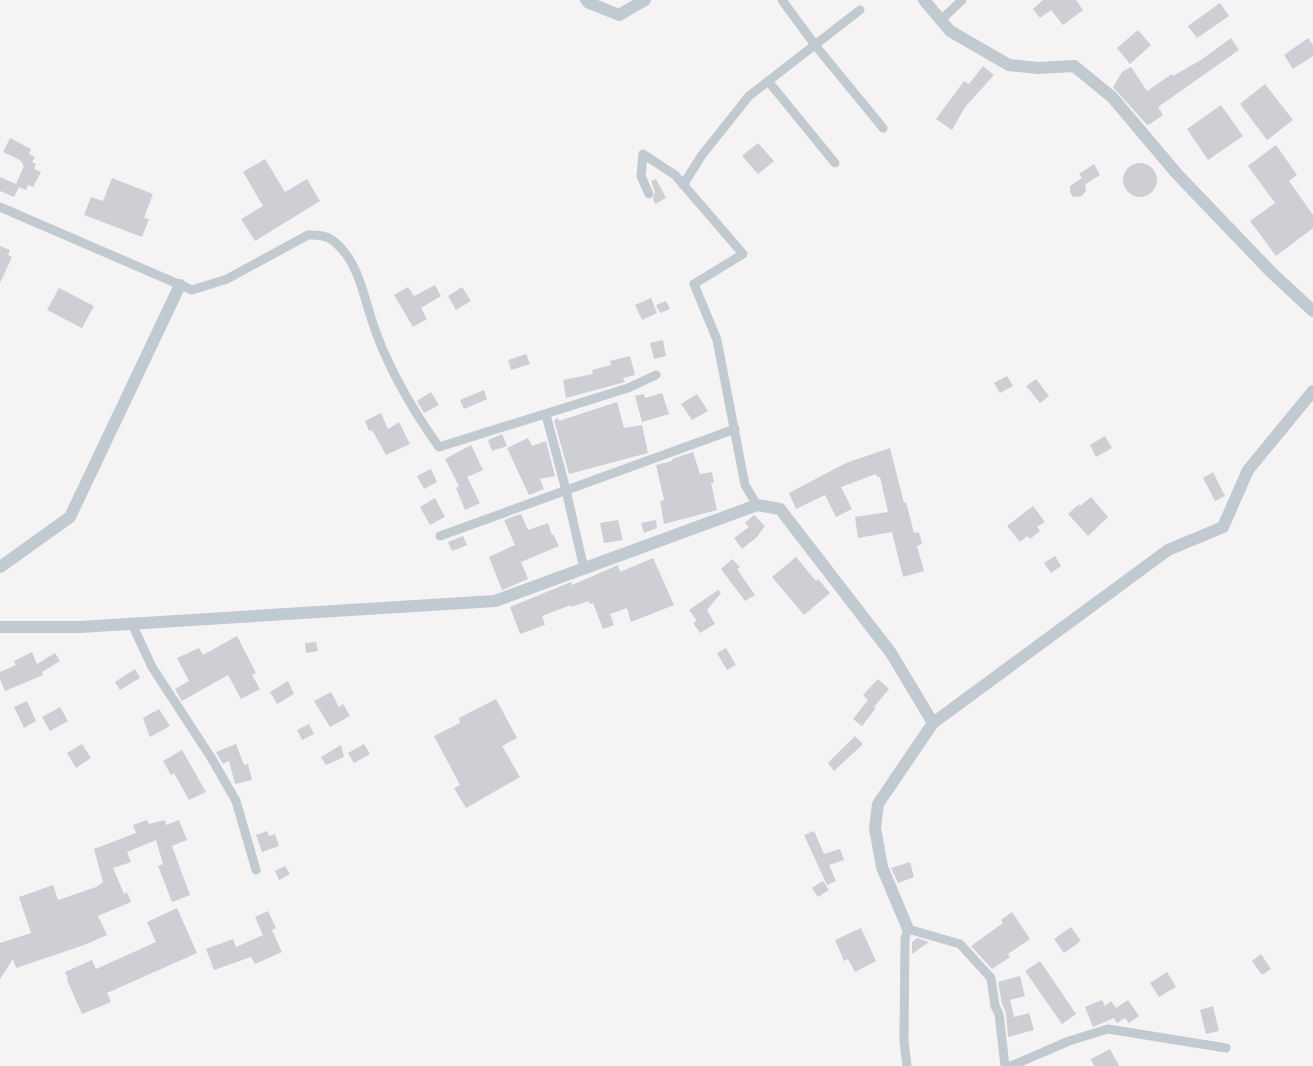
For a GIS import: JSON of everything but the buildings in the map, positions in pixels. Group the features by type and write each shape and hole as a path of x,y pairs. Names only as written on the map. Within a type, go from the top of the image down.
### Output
{"street":[{"path":"586,0 618,15 645,0"},
{"path":"782,0 815,45 883,128"},
{"path":"924,0 950,30 1009,65 1038,68 1074,66 1112,97 1178,175 1272,273 1313,311"},
{"path":"941,20 963,0"},
{"path":"683,185 702,155 749,96 860,10"},
{"path":"768,81 835,163"},
{"path":"650,194 641,176 643,154 675,175 743,254 694,284 717,340 745,485 757,505"},
{"path":"0,207 192,290 227,279 308,235 321,234 330,237 346,255 363,289 376,335 410,406 439,447 628,388 656,375"},
{"path":"0,567 70,518 180,285"},
{"path":"907,1066 904,1030 905,938 908,929 882,867 875,828 878,804 933,723 1168,550 1223,527 1248,470 1313,391"},
{"path":"546,415 567,490 584,569"},
{"path":"440,536 735,429"},
{"path":"0,627 80,627 495,601 757,505 780,509 891,652 933,723"},
{"path":"132,624 152,667 212,759 236,801 256,870"},
{"path":"908,929 960,944 991,978 995,1006 999,1014 1005,1066"},
{"path":"1011,1066 1069,1041 1108,1029 1226,1048"}]}
